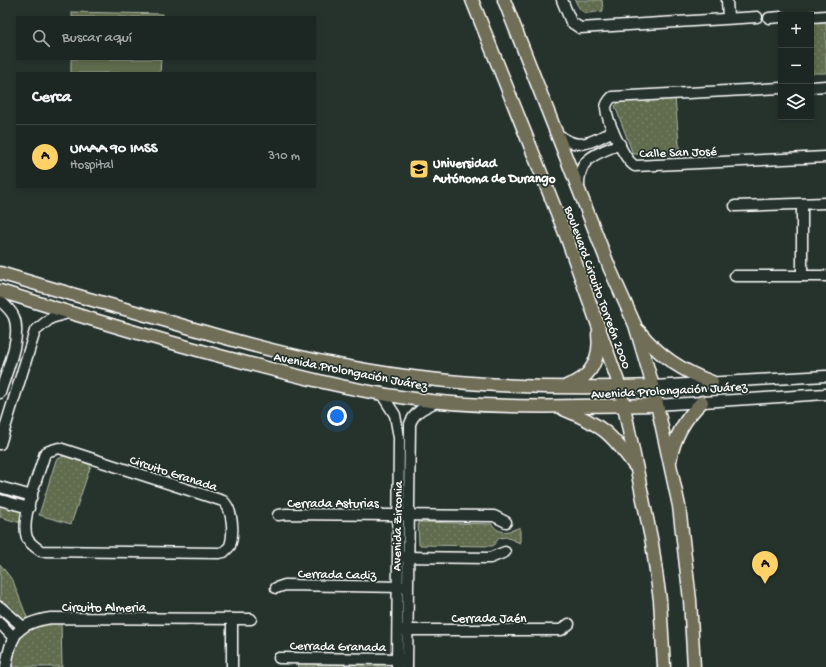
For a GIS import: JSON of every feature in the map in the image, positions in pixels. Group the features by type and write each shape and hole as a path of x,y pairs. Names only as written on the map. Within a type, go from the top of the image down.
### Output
{"main road":[{"name":"Boulevard Circuito Torreón 2000","path":"472,0 565,234 620,387 652,543 660,600 664,667"},
{"name":"Boulevard Circuito Torreón 2000","path":"504,0 559,135 610,270 635,325 652,386 679,506 690,600 694,667"},
{"name":"Avenida Prolongación Juárez","path":"0,272 262,348 349,367 498,386 559,388 652,386"},
{"name":"Avenida Prolongación Juárez","path":"0,291 68,313 290,375 381,393 438,401 493,405 558,407 656,405"},
{"path":"559,388 580,380 588,373 596,361 599,345 596,317"},
{"path":"159,339 165,321"},
{"path":"635,325 649,344 668,360 689,373 712,382"},
{"path":"670,468 672,446 690,414 702,402"},
{"path":"558,407 585,418 604,430 617,441 637,468"}],"street":[{"path":"562,0 571,22 574,26 580,28 728,17 757,17"},
{"path":"727,0 728,17"},
{"path":"814,17 826,16"},
{"path":"769,18 778,17"},
{"path":"814,87 826,86"},
{"name":"Calle San José","path":"778,88 612,97 607,103 606,108 613,131 629,162 640,167 826,157"},
{"path":"559,135 571,143 585,144 613,131"},
{"path":"579,187 579,176 582,166 590,158 620,144"},
{"path":"735,206 826,203"},
{"path":"802,204 802,276"},
{"path":"735,276 826,276"},
{"path":"0,301 11,311 16,330 0,393"},
{"path":"0,444 35,331 51,318 68,313"},
{"name":"Avenida Prolongación Juárez","path":"652,386 826,376"},
{"name":"Avenida Zirconia","path":"381,393 393,411 398,424 404,515"},
{"name":"Avenida Prolongación Juárez","path":"656,405 826,394"},
{"name":"Avenida Zirconia","path":"397,663 402,630 404,515 410,424 412,418 420,409 438,401"},
{"name":"Circuito Granada","path":"59,448 222,501 230,509 231,544 228,549 219,553 41,550 33,546 27,538 26,528 29,508 45,454 48,450 59,448"},
{"path":"0,487 32,496"},
{"path":"0,500 29,508"},
{"name":"Cerrada Asturias","path":"278,515 494,516 506,522"},
{"path":"403,557 490,558 505,552"},
{"name":"Cerrada Cadiz","path":"276,588 286,585 403,587"},
{"path":"0,607 22,626 14,638 9,651 6,667"},
{"name":"Circuito Almeria","path":"22,626 37,620 51,618 251,619"},
{"path":"232,619 232,667"},
{"path":"0,624 14,638"},
{"name":"Cerrada Jaén","path":"402,630 561,630 569,624"},
{"name":"Avenida Zirconia","path":"402,630 407,663"},
{"name":"Cerrada Granada","path":"279,658 407,663"}],"green space":[{"path":"575,0 602,0 603,11 586,13 580,9"},
{"path":"72,12 162,14 162,16 72,16"},
{"path":"814,22 826,23 826,73 814,73"},
{"path":"71,60 161,60 160,72 71,72"},
{"path":"675,97 680,155 633,154 615,106 620,101"},
{"path":"64,456 91,465 71,524 39,515 56,460"},
{"path":"0,502 26,510 21,523 0,517"},
{"path":"418,522 492,524 498,530 504,532 520,527 520,543 506,537 499,538 493,546 419,545"},
{"path":"0,564 13,581 28,620 23,623 0,600"},
{"path":"61,622 62,667 10,667 15,646 24,632 39,625"},
{"path":"301,663 388,664 388,667 297,667"}],"place":[{"name":"Universidad Autónoma de Durango","path":"419,169"},
{"name":"UMAA 90 IMSS","path":"765,584"}]}
